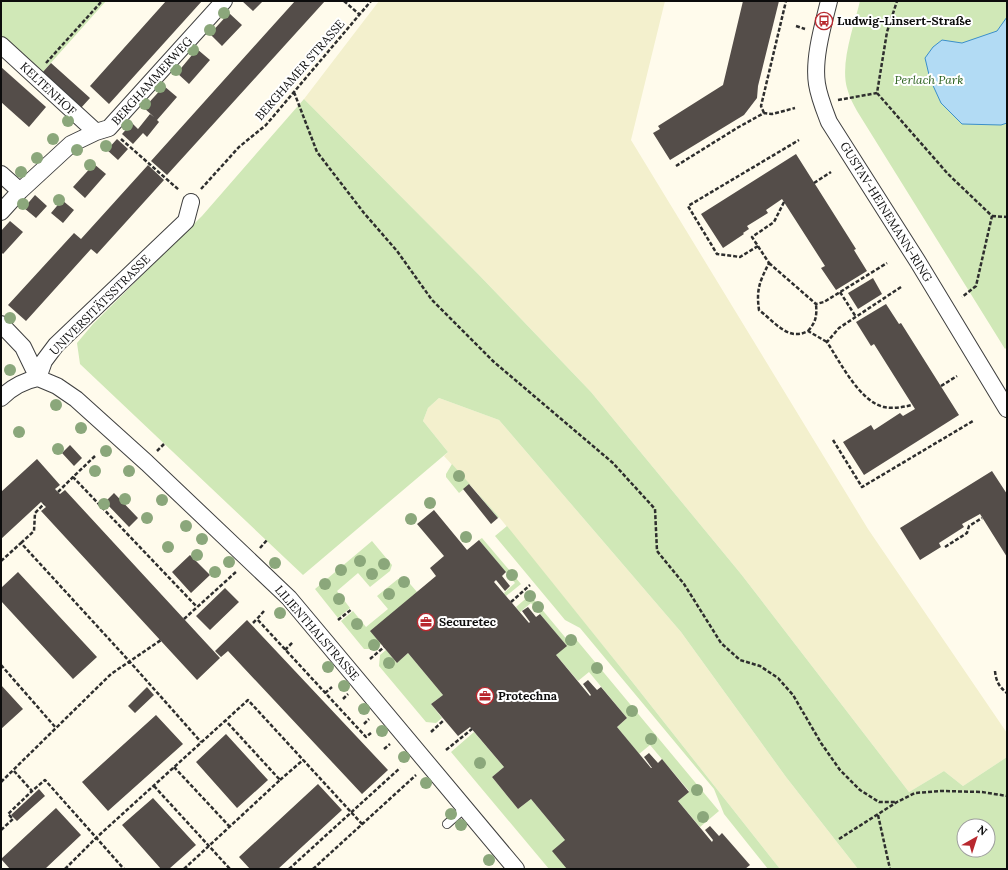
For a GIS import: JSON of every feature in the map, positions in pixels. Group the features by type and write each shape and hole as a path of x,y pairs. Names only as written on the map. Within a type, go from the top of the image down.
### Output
{"street":[{"name":"BERGHAMMERWEG","path":"1,212 20,191 71,144 102,130 224,1"},
{"name":"GUSTAV-HEINEMANN-RING","path":"829,1 818,53 817,82 821,104 829,122 918,262 1007,409"},
{"name":"KELTENHOF","path":"1,45 102,130"},
{"path":"1,174 20,191"},
{"name":"UNIVERSITÄTSSTRASSE","path":"38,378 44,361 56,345 186,221 185,196"},
{"path":"1,324 23,346 38,378 16,384 1,398"},
{"name":"LILIENTHALSTRASSE","path":"38,378 57,386 76,399 147,463 289,598 516,869"}],"lane":[{"path":"447,824 465,808"}],"path":[{"path":"49,59 102,1"},
{"path":"344,1 360,15"},
{"name":"BERGHAMER STRASSE","path":"185,196 214,174 239,147 266,125 371,1"},
{"path":"764,113 761,106 786,1"},
{"path":"876,93 887,32 897,1"},
{"path":"796,26 808,30"},
{"path":"294,92 316,152 396,251 432,300 494,362 613,463 655,509 657,551 684,584 721,643 740,660 760,666 778,678 793,695 821,744 840,770 860,790 879,802 897,802"},
{"path":"821,104 876,93"},
{"path":"876,93 948,174 992,216 1007,217"},
{"path":"676,166 764,113 772,114 795,108"},
{"path":"102,130 185,196"},
{"path":"758,246 740,256 717,254 688,206 799,140"},
{"path":"814,183 831,172"},
{"path":"768,262 760,281 757,297 759,310 788,334 801,335 808,331 814,324 817,316 816,304 768,262 752,237 774,222 784,202"},
{"path":"962,297 976,286 992,216"},
{"path":"816,304 824,302 887,263"},
{"path":"827,342 839,328 901,287"},
{"path":"840,292 856,317"},
{"path":"808,331 827,342 848,375 868,400 884,407 898,408 912,405"},
{"path":"941,386 957,376"},
{"path":"833,440 862,487 973,421"},
{"path":"58,492 95,456"},
{"path":"73,477 197,607"},
{"path":"1,561 34,531 35,512 44,504"},
{"path":"945,547 967,533 968,526 982,518"},
{"path":"21,543 130,662 200,742"},
{"path":"184,619 248,560"},
{"path":"511,602 530,585"},
{"path":"338,620 352,609"},
{"path":"253,623 264,611"},
{"path":"257,619 366,737 371,733"},
{"path":"1,782 14,771 111,674 161,640"},
{"path":"285,650 292,642"},
{"path":"370,659 384,647"},
{"path":"1,665 57,728"},
{"path":"995,672 1000,687 1007,693"},
{"path":"325,693 332,686"},
{"path":"65,869 96,838 248,700 362,824"},
{"path":"225,720 280,780"},
{"path":"431,732 444,720"},
{"path":"446,750 472,729"},
{"path":"184,869 303,760"},
{"path":"313,869 428,764"},
{"path":"174,767 230,827"},
{"path":"289,869 400,768"},
{"path":"14,771 32,791"},
{"path":"1,830 13,819 8,814 45,780 124,869"},
{"path":"154,786 230,869"},
{"path":"839,839 915,792 982,792 1007,796"},
{"path":"878,815 890,869"}],"shaded area":[{"path":"379,1 665,1 631,140 868,529 1007,733 1007,757 963,786 944,771 909,792 741,574 591,392 480,276 304,99"},
{"path":"439,398 499,420 681,632 786,777 858,869 780,869 630,679 499,517 444,456 448,452 423,421 428,408"}],"green space":[{"path":"1,1 106,1 41,74 1,39"},
{"name":"Perlach Park","path":"860,1 1007,1 1007,347 1005,349 857,111 850,97 845,78 846,56"},
{"path":"304,99 480,276 591,392 741,574 909,792 944,771 963,786 1007,757 1007,869 858,869 786,777 681,632 499,420 439,398 428,408 423,421 448,452 303,575 80,364 77,343 93,324 202,216"},
{"path":"452,464 470,484 459,493 446,477 446,474"},
{"path":"473,488 499,517 498,518"},
{"path":"507,526 780,869 768,869 724,814 714,789 580,628 565,620 495,536"},
{"path":"482,538 521,584 506,596 504,593 515,583 479,540"},
{"path":"372,541 392,565 390,571 370,587 358,573 337,591 350,608 338,618 315,589"},
{"path":"405,578 417,592 381,644 375,649 364,649 341,621 353,611 366,627 388,609 377,596 398,579"},
{"path":"530,595 569,642 575,638 719,811 700,827 678,801 689,791 650,745 639,754 617,727 627,718 589,672 578,681 556,655 566,645 531,603 520,612 516,607"},
{"path":"386,650 397,663 408,653 443,695 431,704 442,718 436,723 426,722 379,666 380,655"},
{"path":"474,732 504,767 492,777 518,809 531,799 565,840 567,869 549,869 451,752"}],"water":[{"path":"1007,17 1007,123 1001,125 962,124 941,103 930,79 925,58 933,47 942,40 962,43 997,31"}],"building":[{"path":"166,1 202,1 109,104 90,86"},
{"path":"242,1 263,1 253,11"},
{"path":"295,1 325,1 167,175 151,161"},
{"path":"743,1 779,1 758,86 757,98 744,115 670,160 653,133 660,129 658,126 723,85"},
{"path":"229,13 242,25 222,46 210,34"},
{"path":"197,49 210,60 189,84 177,73"},
{"path":"51,63 90,98 80,109 41,74"},
{"path":"1,67 46,107 29,127 1,102"},
{"path":"164,86 177,97 157,120 159,122 147,137 143,133 133,144 122,134 132,123 138,129 150,114 154,117 144,108"},
{"path":"117,139 128,149 118,160 107,150"},
{"path":"796,154 856,249 854,250 867,271 836,290 821,268 825,266 782,199 766,210 768,213 747,226 749,229 743,233 744,234 723,248 701,214"},
{"path":"94,164 106,174 85,198 73,187"},
{"path":"148,165 164,180 97,254 91,249 26,321 8,305 74,233 81,239"},
{"path":"35,195 47,206 36,218 24,208"},
{"path":"62,200 74,210 63,223 51,213"},
{"path":"10,221 23,232 3,254 1,252 1,231"},
{"path":"873,278 882,294 858,309 848,293"},
{"path":"886,304 899,324 901,323 959,415 864,475 843,442 871,425 874,430 900,413 903,416 915,409 874,344 871,346 856,322"},
{"path":"70,445 82,458 74,466 62,453"},
{"path":"37,459 60,485 55,489 60,494 65,490 220,658 197,680 41,511 46,507 41,502 1,539 1,492"},
{"path":"992,471 1007,494 1007,557 980,514 962,524 964,527 939,543 941,547 920,560 900,528"},
{"path":"469,484 498,518 491,524 463,489"},
{"path":"114,493 138,518 129,527 105,502"},
{"path":"434,510 467,550 479,540 506,572 502,576 510,586 505,591 496,580 494,582 529,623 530,622 522,611 528,607 536,617 540,614 567,646 556,655 590,696 591,695 583,684 588,680 597,690 601,687 627,718 617,727 651,768 644,757 649,753 658,763 662,759 689,792 678,801 712,842 713,840 705,830 710,826 719,836 722,833 750,865 745,869 567,869 552,851 565,840 531,799 518,809 492,777 504,767 470,727 458,736 431,704 443,695 408,653 397,663 370,631 436,576 430,568 444,556 417,524"},
{"path":"190,555 210,575 191,593 172,572"},
{"path":"18,572 97,657 73,679 1,601 1,588"},
{"path":"225,588 239,602 210,630 196,616"},
{"path":"247,620 388,770 362,794 228,651 221,657 215,651"},
{"path":"1,685 23,709 1,729"},
{"path":"147,687 154,695 135,713 128,706"},
{"path":"156,715 183,744 108,811 82,782"},
{"path":"226,734 268,780 237,808 196,762"},
{"path":"318,784 342,810 278,869 250,869 239,857"},
{"path":"39,789 45,796 17,821 11,815"},
{"path":"153,798 196,845 169,869 161,869 122,825"},
{"path":"56,808 81,835 45,869 10,869 1,859"}],"place":[{"name":"Ludwig-Linsert-Straße","path":"824,21"},
{"name":"Securetec","path":"426,622"},
{"name":"Protechna","path":"485,696"}]}
